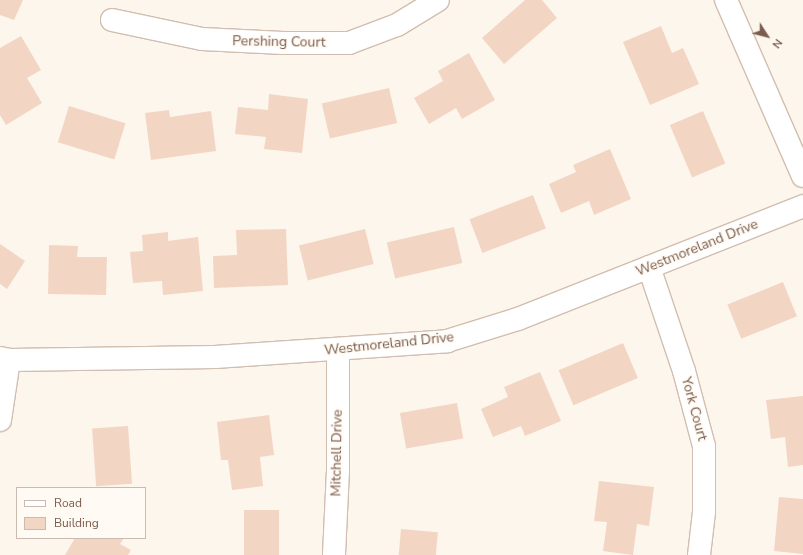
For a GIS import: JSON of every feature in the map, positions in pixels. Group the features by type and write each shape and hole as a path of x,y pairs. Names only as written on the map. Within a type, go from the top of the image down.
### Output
{"street":[{"name":"Pershing Court","path":"112,20 202,39 283,43 349,43 397,25 438,0"},
{"path":"726,0 803,176"},
{"name":"Westmoreland Drive","path":"4,359 215,357 338,350 447,341 518,319 803,206"},
{"name":"York Court","path":"650,267 684,372 704,446 704,512 699,555"},
{"name":"Mitchell Drive","path":"334,555 338,471 338,350"},
{"path":"0,420 4,359"}],"building":[{"path":"0,0 23,0 14,20 0,15"},
{"path":"525,0 542,0 557,18 504,64 482,38"},
{"path":"661,26 672,53 683,48 699,84 650,105 623,42"},
{"path":"21,36 41,70 27,78 42,103 6,125 0,115 0,48"},
{"path":"469,53 495,100 462,119 456,108 429,124 414,98 443,81 438,71"},
{"path":"389,88 397,123 330,139 322,104"},
{"path":"269,94 308,99 302,153 264,149 266,137 235,134 238,107 268,110"},
{"path":"69,106 125,123 114,160 58,142"},
{"path":"169,110 170,117 211,111 216,151 151,160 145,113"},
{"path":"703,111 725,163 692,178 670,125"},
{"path":"610,149 631,199 594,215 589,201 561,213 549,184 576,172 573,165"},
{"path":"533,195 546,229 482,253 470,219"},
{"path":"454,227 462,263 395,279 387,243"},
{"path":"286,229 288,285 214,288 213,256 237,255 236,230"},
{"path":"365,229 374,264 308,280 299,245"},
{"path":"168,232 168,241 198,237 203,291 163,295 162,281 133,283 130,252 143,251 142,235"},
{"path":"0,244 25,261 7,289 0,284"},
{"path":"49,245 78,246 77,257 107,257 106,295 48,294"},
{"path":"783,282 797,316 741,339 727,304"},
{"path":"623,343 638,378 573,405 559,370"},
{"path":"540,372 561,421 525,436 521,426 493,437 481,409 508,397 504,387"},
{"path":"803,396 803,465 788,467 785,437 771,439 766,400"},
{"path":"457,403 463,438 406,449 400,413"},
{"path":"269,415 274,455 260,457 263,486 232,490 228,460 221,460 217,422"},
{"path":"128,426 132,484 96,486 92,429"},
{"path":"599,481 654,487 649,526 637,524 633,555 603,551 607,522 594,521"},
{"path":"779,497 803,499 803,554 774,551"},
{"path":"244,510 279,510 279,555 244,555"},
{"path":"401,529 438,532 436,555 399,555"},
{"path":"74,539 123,539 120,544 131,550 128,555 65,555"}]}
